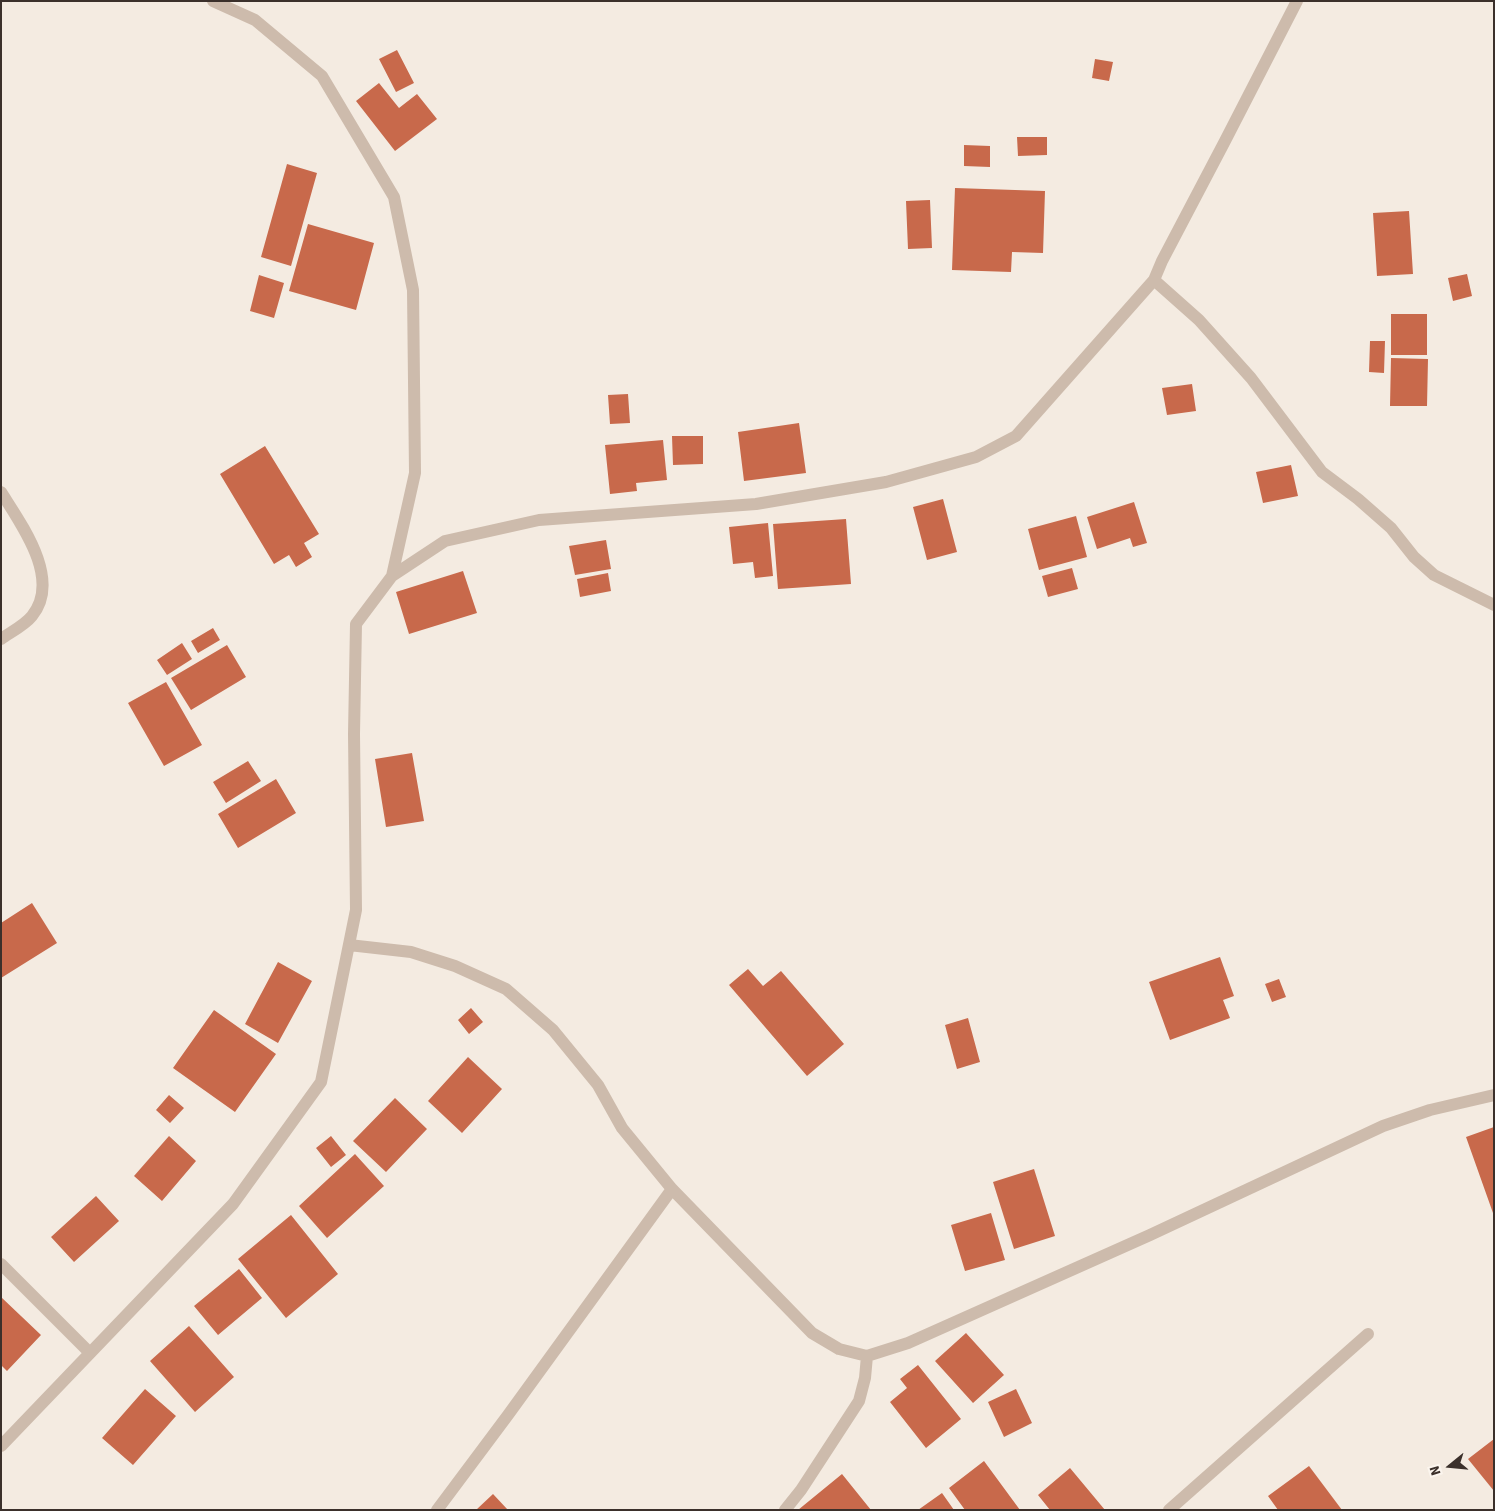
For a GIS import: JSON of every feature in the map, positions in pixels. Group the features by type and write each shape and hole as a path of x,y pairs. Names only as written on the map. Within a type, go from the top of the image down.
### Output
{"street":[{"path":"213,1 254,20 322,76 394,197 413,290 415,473 392,576"},
{"path":"1,1446 233,1204 321,1082 356,910 354,734 356,624 392,576 445,541 539,520 756,504 886,482 976,457 1016,436 1154,280 1162,261 1297,1"},
{"path":"1154,280 1199,320 1251,378 1322,472 1358,499 1391,528 1414,557 1434,575 1494,605"},
{"path":"1,492 28,534 41,570 43,588 40,603 32,617 1,639"},
{"path":"349,945 411,952 455,966 506,990 553,1030 598,1086 622,1128 672,1189 812,1333 839,1349 867,1356 908,1343 1141,1240 1383,1126 1430,1110 1494,1095"},
{"path":"437,1510 672,1189"},
{"path":"1,1264 90,1353"},
{"path":"1169,1510 1368,1334"},
{"path":"785,1510 801,1490 858,1401 865,1378 867,1356"}],"building":[{"path":"397,50 414,83 396,92 379,59"},
{"path":"1095,59 1113,62 1109,81 1092,78"},
{"path":"379,83 399,108 417,94 437,119 395,151 356,101"},
{"path":"1017,137 1047,137 1047,155 1018,156"},
{"path":"964,145 990,146 990,167 964,166"},
{"path":"287,164 317,173 291,266 261,257"},
{"path":"955,188 1045,191 1043,253 1012,252 1011,272 952,270"},
{"path":"930,200 932,248 908,249 906,201"},
{"path":"1409,211 1413,274 1377,276 1373,213"},
{"path":"308,224 374,243 356,310 289,291"},
{"path":"1467,274 1472,296 1453,301 1448,278"},
{"path":"259,275 284,283 274,318 250,311"},
{"path":"1391,314 1427,314 1427,355 1391,355"},
{"path":"1370,341 1385,341 1384,373 1369,372"},
{"path":"1391,358 1428,359 1427,406 1390,406"},
{"path":"1192,384 1196,411 1167,415 1162,388"},
{"path":"628,394 630,423 610,424 608,395"},
{"path":"799,423 806,473 744,481 738,432"},
{"path":"672,436 703,436 703,464 673,465"},
{"path":"663,440 667,480 636,483 637,491 610,494 605,445"},
{"path":"265,446 319,534 304,543 312,557 296,567 289,555 274,564 220,474"},
{"path":"1291,465 1298,496 1263,503 1256,472"},
{"path":"943,499 957,552 927,560 913,507"},
{"path":"1134,502 1147,543 1133,547 1130,538 1097,549 1087,517"},
{"path":"1076,516 1087,557 1039,570 1028,529"},
{"path":"846,519 851,584 778,589 773,524"},
{"path":"768,523 773,576 755,578 753,562 733,564 729,527"},
{"path":"606,540 611,569 575,575 569,546"},
{"path":"1072,568 1078,589 1048,597 1042,576"},
{"path":"463,571 477,613 409,634 396,592"},
{"path":"608,573 611,591 580,597 577,579"},
{"path":"213,628 220,640 198,653 191,641"},
{"path":"182,643 192,659 167,675 157,660"},
{"path":"227,645 246,677 191,710 171,678"},
{"path":"166,682 202,745 164,766 128,703"},
{"path":"412,753 424,821 386,827 375,759"},
{"path":"248,761 261,781 226,803 213,782"},
{"path":"276,779 296,813 238,848 218,814"},
{"path":"32,903 57,943 1,978 1,923"},
{"path":"1220,957 1234,996 1223,1000 1230,1018 1170,1040 1149,982"},
{"path":"278,962 312,981 278,1043 245,1024"},
{"path":"748,969 763,986 781,971 844,1044 807,1076 729,985"},
{"path":"1279,979 1286,997 1272,1002 1265,984"},
{"path":"471,1008 483,1022 469,1034 458,1020"},
{"path":"214,1010 276,1054 235,1112 173,1068"},
{"path":"968,1018 980,1062 957,1069 945,1025"},
{"path":"468,1057 502,1089 462,1133 428,1101"},
{"path":"169,1095 184,1108 170,1123 156,1110"},
{"path":"395,1098 427,1129 386,1172 353,1141"},
{"path":"1494,1127 1494,1213 1493,1213 1466,1137"},
{"path":"169,1136 196,1161 162,1201 134,1176"},
{"path":"331,1136 346,1155 331,1167 316,1148"},
{"path":"355,1154 384,1186 327,1238 299,1206"},
{"path":"1034,1169 1055,1236 1014,1249 993,1182"},
{"path":"96,1196 119,1221 74,1262 51,1237"},
{"path":"991,1213 1005,1260 965,1271 951,1225"},
{"path":"291,1215 338,1274 286,1318 238,1259"},
{"path":"239,1269 262,1298 218,1335 194,1306"},
{"path":"1,1297 41,1335 7,1371 1,1365"},
{"path":"189,1326 234,1377 195,1412 150,1361"},
{"path":"966,1333 1004,1375 973,1403 935,1361"},
{"path":"918,1365 961,1419 926,1448 890,1402 907,1388 900,1379"},
{"path":"145,1389 176,1416 133,1465 102,1438"},
{"path":"1016,1389 1032,1423 1004,1437 988,1402"},
{"path":"1494,1439 1494,1491 1468,1459"},
{"path":"984,1461 1020,1510 965,1510 949,1488"},
{"path":"1309,1466 1342,1510 1278,1510 1268,1496"},
{"path":"1070,1468 1105,1510 1050,1510 1038,1495"},
{"path":"842,1474 871,1510 798,1510"},
{"path":"942,1493 954,1510 918,1510"},
{"path":"493,1494 508,1510 476,1510"}]}
